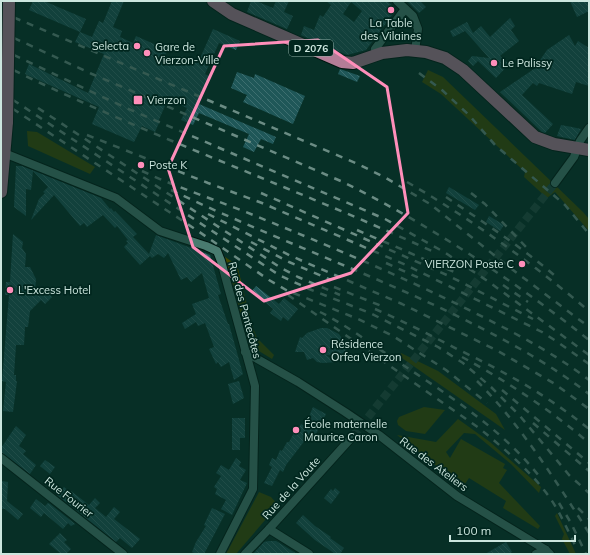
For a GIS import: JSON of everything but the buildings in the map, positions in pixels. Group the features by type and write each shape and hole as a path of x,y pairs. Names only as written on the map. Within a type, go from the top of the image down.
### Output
{"main road":[{"path":"1,192 4,153 9,1"},
{"name":"D 2076","path":"213,1 232,14 342,62 359,62 374,55 389,52 415,51 436,55 455,64 472,78 535,137 548,142 583,149"}],"street":[{"path":"397,1 413,16 418,29 415,51"},
{"path":"375,49 405,9"},
{"path":"555,183 574,157 583,149 580,141 589,128"},
{"name":"Rue des Pentecôtes","path":"4,153 116,198 160,231 217,251 255,386 252,489 220,554"},
{"name":"Rue des Ateliers","path":"245,352 298,382 345,412 379,435 457,496 548,552"},
{"name":"Rue de la Voute","path":"245,554 270,529 353,436"},
{"name":"Rue Fourier","path":"1,458 123,554"},
{"path":"270,529 309,554"},
{"path":"536,554 548,552"}],"highlighted area":[{"path":"318,40 387,87 408,213 351,273 264,301 193,247 168,168 224,46"}],"green space":[{"path":"428,70 443,77 583,212 589,219 589,231 555,192 547,198 524,177 525,172 441,94 422,82"},
{"path":"27,131 37,132 95,167 90,174 28,146"},
{"path":"225,257 237,265 253,328 257,338 274,355 272,359 249,345"},
{"path":"401,353 438,371 496,414 505,430 399,356"},
{"path":"424,407 445,410 425,434 406,431 398,425 397,421 399,417"},
{"path":"458,419 490,442 541,487 539,493 511,464 475,434 464,433 446,452 450,458 461,439 505,464 503,468 507,470 499,483 540,526 538,529 503,508 506,501 469,478 463,487 397,435 436,442"},
{"path":"259,492 271,497 278,505 236,554 226,554"},
{"path":"557,513 576,554 570,554 562,539 564,534 555,516"}],"tunnel":[{"path":"353,436 555,183"}],"railway":[{"path":"1,12 358,164 386,178 430,204 509,267 589,327"},
{"path":"1,32 92,74 343,182 439,235 501,275 589,340"},
{"path":"1,49 124,107 385,219 444,252 489,282 589,355"},
{"path":"1,64 108,114 434,252"},
{"path":"419,73 442,90 469,115 495,145 565,205 589,234"},
{"path":"1,92 279,275 309,289 370,313 438,347 463,363 491,387 520,416 569,475 589,493"},
{"path":"1,101 198,231 269,280 286,290 358,319 393,336 446,370 487,403"},
{"path":"38,108 281,268 340,295"},
{"path":"87,135 262,203 406,265 542,332 589,364"},
{"path":"142,171 171,184 244,211 387,271 496,323 528,340 589,380"},
{"path":"407,182 501,242 589,311"},
{"path":"171,190 451,313 522,350 573,382 589,394"},
{"path":"261,193 449,276 533,319"},
{"path":"471,193 485,204 527,248"},
{"path":"446,197 515,244 554,275"},
{"path":"208,214 291,256 402,304 498,351 555,384 589,409"},
{"path":"357,230 454,272"},
{"path":"251,242 289,262 331,280"},
{"path":"386,263 419,278"},
{"path":"503,285 528,302"},
{"path":"334,287 384,307"},
{"path":"288,295 479,428 505,450 537,481 549,497 562,518 577,549"},
{"path":"375,309 396,318 509,375 557,405 589,429"},
{"path":"320,312 361,336 458,402 494,430 527,462 542,480"},
{"path":"462,357 528,397 560,419 589,443"},
{"path":"477,381 523,434 589,533"},
{"path":"502,390 589,463"},
{"path":"533,423 589,471"},
{"path":"559,503 571,523 586,554"},
{"path":"578,508 589,519"}],"place":[{"name":"La Table des Vilaines","path":"391,10"},
{"name":"Selecta","path":"137,46"},
{"name":"Gare de Vierzon-Ville","path":"147,53"},
{"name":"Le Palissy","path":"494,63"},
{"name":"Vierzon","path":"138,100"},
{"name":"Poste K","path":"141,165"},
{"name":"VIERZON Poste C","path":"522,264"},
{"name":"L'Excess Hotel","path":"10,290"},
{"name":"Résidence Orfea Vierzon","path":"323,350"},
{"name":"École maternelle Maurice Caron","path":"296,430"}]}
